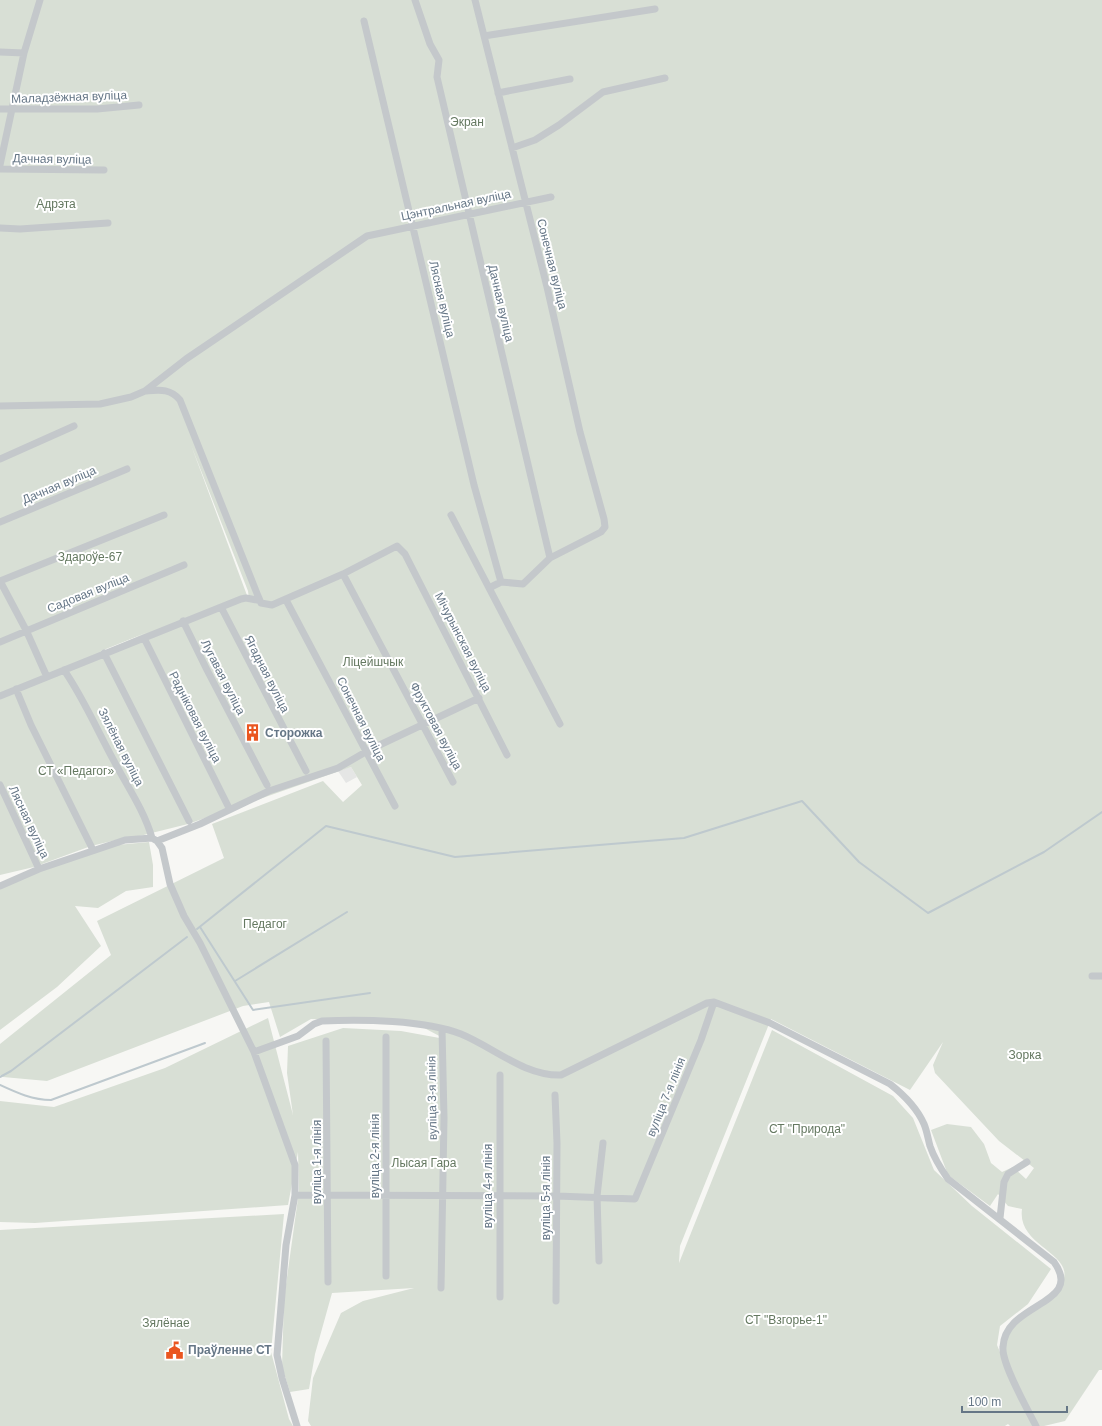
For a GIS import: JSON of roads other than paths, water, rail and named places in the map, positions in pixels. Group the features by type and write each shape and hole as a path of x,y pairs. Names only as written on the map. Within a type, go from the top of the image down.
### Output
{"street":[{"path":"0,165 24,53 40,0"},
{"name":"Дачная вуліца","path":"415,0 430,44 439,60 437,77 550,558"},
{"name":"Сонечная вуліца","path":"475,0 526,201 580,432 604,519 605,527 601,532 550,558"},
{"path":"484,36 655,9"},
{"name":"Лясная вуліца","path":"364,21 474,485 501,582"},
{"path":"0,52 24,53"},
{"path":"512,148 541,136 603,92 666,78"},
{"path":"498,93 570,79"},
{"name":"Маладзёжная вуліца","path":"0,109 97,109 139,105"},
{"name":"Дачная вуліца","path":"0,169 104,170"},
{"name":"Цэнтральная вуліца","path":"145,391 186,359 367,236 526,201 551,197"},
{"path":"0,228 20,229 108,223"},
{"path":"0,406 100,404 131,397 145,391 167,390 174,393 180,400 261,603 272,605 343,574"},
{"path":"0,459 74,426"},
{"name":"Дачная вуліца","path":"0,522 127,469"},
{"path":"47,677 26,630 0,581 164,515"},
{"path":"451,515 560,724"},
{"name":"Мічурынская вуліца","path":"343,574 392,548 400,548 405,554 507,755"},
{"path":"490,588 501,582 522,584 550,558"},
{"name":"Садовая вуліца","path":"0,642 184,566"},
{"name":"Фруктовая вуліца","path":"343,574 453,782"},
{"path":"0,696 183,621 246,598 257,600 258,596"},
{"name":"Сонечная вуліца","path":"286,600 357,733 365,752 395,806"},
{"name":"Ягадная вуліца","path":"221,607 306,772"},
{"name":"Лугавая вуліца","path":"183,621 267,785"},
{"name":"Радніковая вуліца","path":"144,638 228,806"},
{"path":"104,653 189,821"},
{"name":"Зялёная вуліца","path":"64,670 87,706 154,839 162,848 170,884 184,916 200,943 254,1052 295,1165 295,1196 286,1245 277,1355 282,1378 297,1426"},
{"path":"16,689 31,725 93,850"},
{"path":"0,886 39,868 125,840 154,839 200,824 270,791 338,768 365,752 479,698"},
{"name":"Лясная вуліца","path":"0,785 39,868"},
{"path":"1092,976 1102,976"},
{"path":"254,1052 298,1036 314,1024 322,1021 422,1024 461,1034 507,1060 550,1075 561,1075 707,1004 714,1002 770,1023 890,1084 904,1096 918,1114 924,1125 931,1148 940,1167 948,1179 1000,1218 1054,1262 1062,1279 1057,1292 1015,1320 1007,1329 1002,1349 1012,1378 1036,1426"},
{"name":"вуліца 7-я лінія","path":"597,1196 635,1199 701,1040 714,1002"},
{"name":"вуліца 3-я лінія","path":"441,1288 444,1118 442,1029"},
{"name":"вуліца 2-я лінія","path":"386,1037 386,1276"},
{"name":"вуліца 1-я лінія","path":"326,1041 329,1195 328,1282"},
{"name":"вуліца 4-я лінія","path":"500,1075 500,1296"},
{"name":"вуліца 5-я лінія","path":"555,1095 557,1143 556,1301"},
{"path":"599,1261 597,1196 603,1143"},
{"path":"1000,1218 1004,1182 1008,1174 1027,1162"},
{"path":"295,1196 597,1196"}],"waterway":[{"path":"197,929 326,826 455,857 684,838 802,801 859,862 928,913 1044,852 1102,812"},
{"path":"235,981 347,912"},
{"path":"200,927 253,1010 370,993"},
{"path":"0,1077 11,1071 187,937"},
{"path":"0,1085 31,1097 51,1100 205,1043"}],"place":[{"name":"Сторожка","path":"252,733"},
{"name":"Праўленне СТ","path":"175,1350"}],"park label":[{"name":"Экран","path":"467,122"},
{"name":"Адрэта","path":"56,204"},
{"name":"Здароўе-67","path":"90,557"},
{"name":"Ліцейшчык","path":"373,662"},
{"name":"СТ «Педагог»","path":"76,771"},
{"name":"Педагог","path":"265,924"},
{"name":"Зорка","path":"1025,1055"},
{"name":"СТ \"Природа\"","path":"807,1129"},
{"name":"Лысая Гара","path":"424,1163"},
{"name":"СТ \"Взгорье-1\"","path":"786,1320"},
{"name":"Зялёнае","path":"166,1323"}]}
